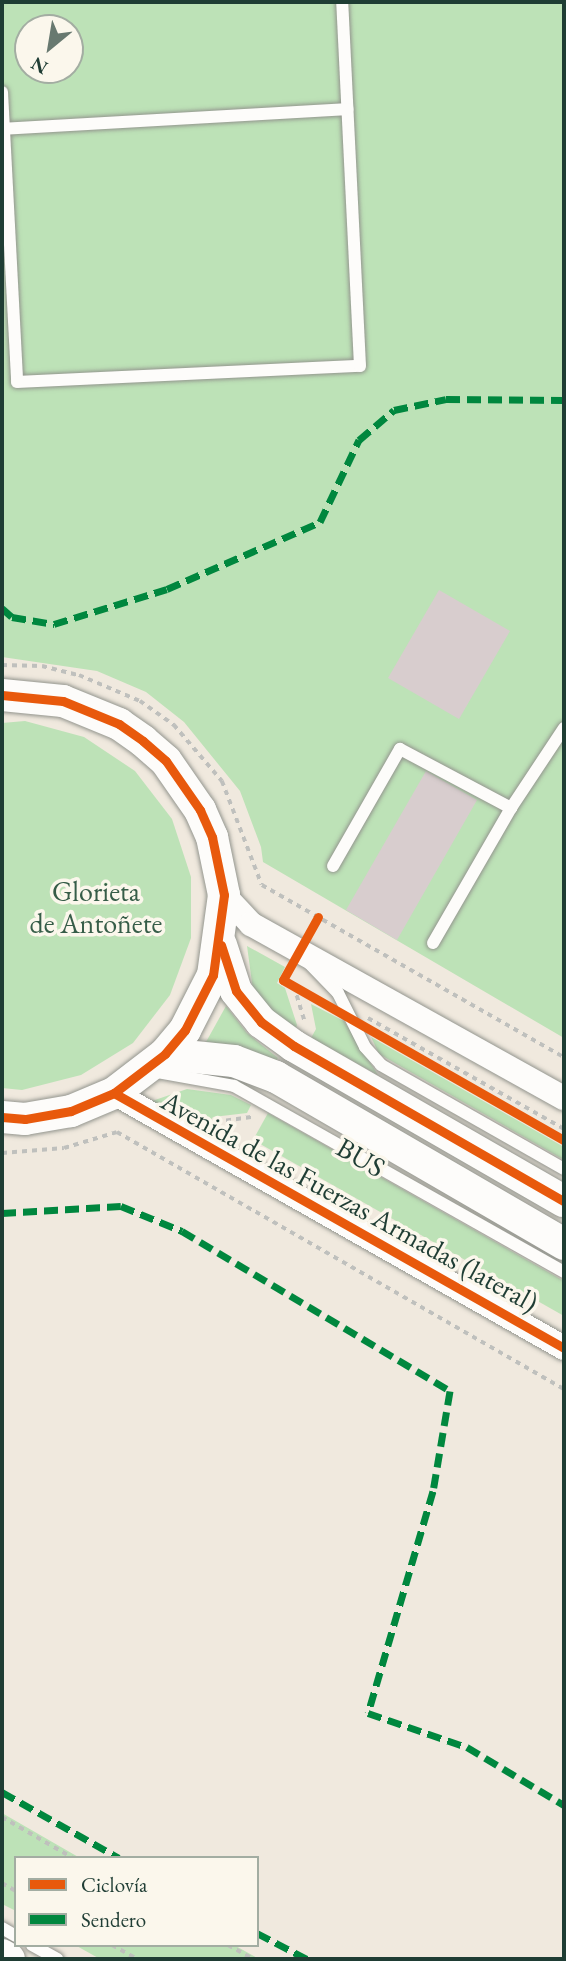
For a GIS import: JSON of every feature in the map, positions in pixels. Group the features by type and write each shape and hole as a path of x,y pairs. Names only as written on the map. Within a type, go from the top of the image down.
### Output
{"street":[{"path":"2,695 64,701 119,724 144,741 166,761 200,810 212,837 224,895 221,945 201,1004 156,1063 114,1093 71,1111 25,1119 2,1118"},
{"path":"224,895 251,924 564,1098"},
{"path":"221,945 236,991 261,1022 294,1046 564,1201"},
{"path":"156,1063 234,1061 276,1077 564,1244"},
{"name":"Avenida de las Fuerzas Armadas (lateral)","path":"114,1093 564,1348"},
{"path":"2,1955 9,1959"}],"lane":[{"path":"2,92 17,382 360,366 342,2"},
{"path":"2,129 347,109"},
{"path":"433,943 511,808 564,728"},
{"path":"332,866 400,749 511,808"},
{"path":"299,951 345,1005 365,1047 381,1065 564,1169"},
{"name":"BUS","path":"156,1063 234,1086 564,1272"},
{"path":"36,1947 57,1959"}],"path":[{"path":"262,885 564,1057"},
{"path":"305,993 283,980 318,916"},
{"path":"294,986 306,1025"},
{"path":"345,1005 564,1129"},
{"path":"352,1019 564,1140"},
{"path":"216,1122 253,1117"},
{"path":"2,1153 64,1148 117,1132 564,1389"},
{"path":"2,1817 70,1856"},
{"path":"116,1947 137,1959"},
{"path":"232,1947 253,1959"}],"green space":[{"path":"2,2 564,2 564,1038 263,862 261,847 240,791 184,722 146,692 97,671 2,657"},
{"name":"Glorieta de Antoñete","path":"25,721 84,737 135,771 172,819 191,877 191,938 170,995 133,1043 81,1075 22,1090 2,1088 2,723"},
{"path":"247,946 285,967 277,983 285,988 297,1025 295,1031 274,1017 253,990"},
{"path":"311,1004 344,1021 378,1075 311,1038 316,1029"},
{"path":"226,1006 247,1033 278,1058 275,1062 240,1046 206,1042"},
{"path":"371,1037 564,1147 564,1160 379,1054"},
{"path":"187,1089 231,1095 251,1105 247,1113 213,1117 205,1130 152,1101"},
{"path":"268,1113 564,1281 564,1316 253,1140"},
{"path":"2,1813 77,1856 14,1856 14,1910 2,1904"},
{"path":"79,1947 238,1947 259,1959 100,1959"}],"building":[{"path":"439,590 510,631 459,719 388,678"},
{"path":"426,771 477,800 397,940 346,910"}],"marked path":[{"path":"2,608 12,617 54,624 167,589 320,522 359,440 394,410 446,399 564,400"},
{"path":"2,1213 121,1206 182,1231 450,1391 433,1491 368,1713 467,1747 564,1805"},
{"path":"2,1792 115,1856"},
{"path":"259,1934 307,1959"}],"cycle path":[{"path":"2,695 63,701 119,724 166,761 200,810 212,837 224,895 213,975 185,1030 165,1054 114,1093 71,1111 25,1119 2,1117"},
{"path":"318,917 283,980 564,1140"},
{"path":"221,945 236,991 261,1022 294,1046 564,1201"},
{"path":"114,1093 564,1348"}]}
